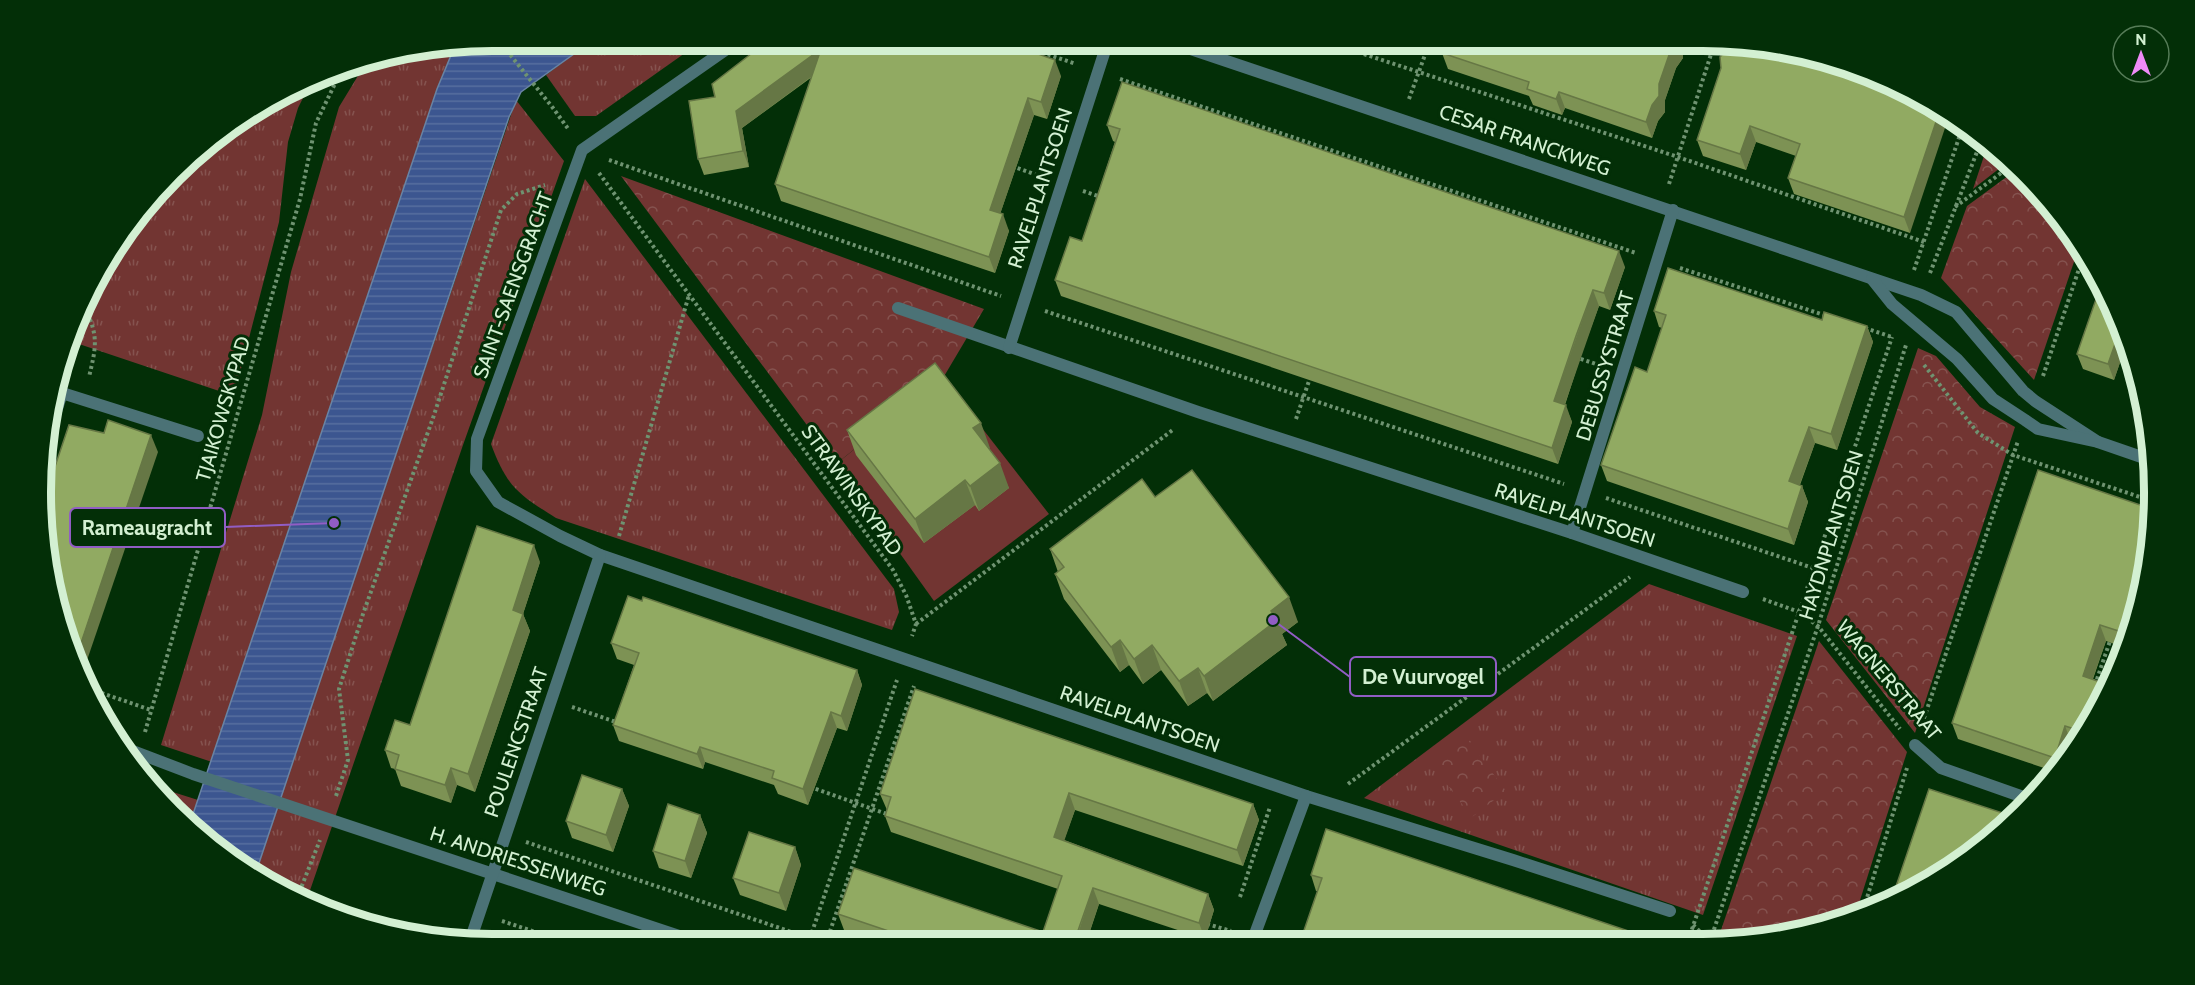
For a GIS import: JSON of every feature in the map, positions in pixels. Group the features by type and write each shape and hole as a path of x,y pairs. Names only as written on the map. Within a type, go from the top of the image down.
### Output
{"street":[{"path":"582,150 722,51"},
{"name":"RAVELPLANTSOEN","path":"1009,348 1105,51"},
{"name":"CESAR FRANCKWEG","path":"1200,51 1921,295 1956,312 2023,391 2098,442"},
{"name":"SAINT-SAENSGRACHT","path":"582,150 477,439 476,471 498,501 560,536 600,555"},
{"name":"DEBUSSYSTRAAT","path":"1572,533 1658,261 1668,208"},
{"name":"CESAR FRANCKWEG","path":"1871,278 1892,304 1957,359 1993,399 2038,429 2098,442 2142,457"},
{"name":"RAVELPLANTSOEN","path":"898,308 1197,412 1572,533 1743,592"},
{"path":"63,391 198,436"},
{"name":"RAVELPLANTSOEN","path":"600,555 1277,787 1670,911"},
{"name":"POULENCSTRAAT","path":"472,933 600,555"},
{"name":"WAGNERSTRAAT","path":"1915,745 1941,768 2022,797"},
{"path":"134,751 139,752"},
{"name":"H. ANDRIESSENWEG","path":"139,752 193,774 674,934"},
{"path":"1255,934 1305,796"}],"path":[{"name":"STRAWINSKYPAD","path":"508,51 554,108 582,150 893,570 906,595 916,624"},
{"path":"1039,51 1836,319"},
{"path":"1358,51 1678,157 1924,242"},
{"path":"1403,119 1426,51"},
{"path":"1668,208 1678,157 1712,51"},
{"name":"TJAIKOWSKYPAD","path":"139,752 300,199 316,123 336,80"},
{"path":"1907,291 1960,134"},
{"path":"1921,295 1978,148"},
{"path":"582,150 1023,303 1813,568"},
{"path":"1007,165 1107,199"},
{"path":"1377,178 1381,167"},
{"path":"1955,208 2005,171"},
{"path":"300,889 324,818 348,760 339,689 363,614 433,418 501,210 517,194 573,177"},
{"path":"2035,401 2080,264"},
{"path":"613,559 689,295"},
{"path":"1691,934 1901,311"},
{"path":"82,399 96,343 89,315"},
{"path":"1858,326 1892,337 1906,344 1912,351"},
{"name":"HAYDNPLANTSOEN","path":"1713,934 1818,626 1906,344"},
{"path":"1923,364 1978,433 2013,455 2144,498"},
{"path":"1288,442 1311,374"},
{"path":"811,934 916,624 1197,412"},
{"path":"1866,902 1915,745 2025,420"},
{"path":"1347,785 1652,561"},
{"path":"1743,592 1799,612 1818,626"},
{"name":"WAGNERSTRAAT","path":"1818,626 1915,745"},
{"path":"2092,695 2115,628"},
{"path":"828,934 921,664"},
{"path":"99,692 151,710"},
{"path":"552,700 619,723"},
{"path":"799,783 892,815"},
{"path":"1240,897 1277,787"},
{"path":"505,835 789,934"},
{"path":"478,913 542,934"},
{"path":"1228,934 1233,920"},
{"path":"1207,924 1237,934"}],"green space":[{"path":"578,51 688,51 596,116 575,116 546,75"},
{"path":"452,53 437,89 212,762 161,745 262,415 291,272 339,107 361,71 406,59"},
{"path":"305,93 298,108 288,142 279,222 234,396 77,343 97,297 125,247 180,180 247,125"},
{"path":"516,100 564,161 463,445 309,893 257,866"},
{"path":"1985,153 2001,167 1973,189"},
{"path":"2009,175 2053,224 2076,257 2034,380 1941,278 1967,206"},
{"path":"621,176 984,309 943,378 836,464"},
{"path":"585,179 894,589 899,612 892,630 556,518 523,495 509,480 491,444"},
{"path":"1918,348 1936,356 1980,407 2015,427 1915,733 1826,620"},
{"path":"943,378 1049,514 934,601 836,464"},
{"path":"1649,584 1797,636 1703,915 1364,798"},
{"path":"1819,641 1907,752 1858,905 1789,926 1720,933"},
{"path":"1462,732 1506,791 1472,817 1428,760"},
{"path":"166,790 198,800 192,816"}],"water":[{"path":"578,51 521,92 509,117 258,867 224,843 192,816 437,89 452,53"}],"building":[{"path":"755,51 818,51 736,111 743,151 698,159 689,101 715,97 712,84"},
{"path":"820,51 1030,51 1055,60 1041,102 1028,98 990,210 1003,214 989,257 775,184"},
{"path":"1443,51 1671,51 1659,84 1659,96 1652,105 1646,122 1559,92 1556,99 1527,89 1529,82 1442,53"},
{"path":"1725,52 1731,52 1789,59 1817,66 1871,85 1937,118 1904,217 1788,178 1800,144 1750,126 1740,154 1697,140 1721,68 1720,57"},
{"path":"1122,82 1619,251 1604,293 1593,290 1576,336 1554,401 1566,405 1552,448 1055,280 1070,237 1082,241 1120,129 1107,125"},
{"path":"1668,268 1822,320 1824,312 1867,326 1831,434 1809,427 1789,481 1802,486 1788,529 1601,465 1635,367 1647,372 1666,315 1654,311"},
{"path":"2097,296 2116,340 2108,364 2077,354"},
{"path":"935,363 981,423 973,428 1000,463 970,486 965,480 915,519 847,430"},
{"path":"108,420 151,435 80,648 59,579 52,521 52,477 69,425 104,433"},
{"path":"1192,470 1289,597 1271,611 1277,620 1204,676 1198,668 1179,681 1152,645 1134,659 1120,640 1111,647 1055,574 1064,567 1050,549 1142,479 1155,497"},
{"path":"2038,470 2144,506 2136,579 2122,632 2100,625 2083,676 2101,682 2075,729 2065,726 2055,758 1952,723"},
{"path":"477,526 534,545 513,610 523,614 468,774 451,768 445,785 395,769 399,755 385,750 395,720 410,725"},
{"path":"628,596 642,601 643,597 857,670 841,716 831,712 803,789 772,778 774,771 700,747 697,754 613,725 639,653 611,643"},
{"path":"915,689 1253,804 1237,850 1069,793 1054,837 1208,894 1199,923 1093,888 1077,934 897,934 838,914 854,868 1043,932 1062,876 885,816 891,797 880,794"},
{"path":"582,775 622,789 606,835 566,821"},
{"path":"1929,789 2005,814 1948,860 1895,889"},
{"path":"668,804 700,815 685,861 653,851"},
{"path":"1326,829 1637,934 1303,934 1322,878 1311,875"},
{"path":"749,832 795,847 779,893 733,878"}],"place":[{"name":"Rameaugracht","path":"334,523"},
{"name":"De Vuurvogel","path":"1273,620"}]}
